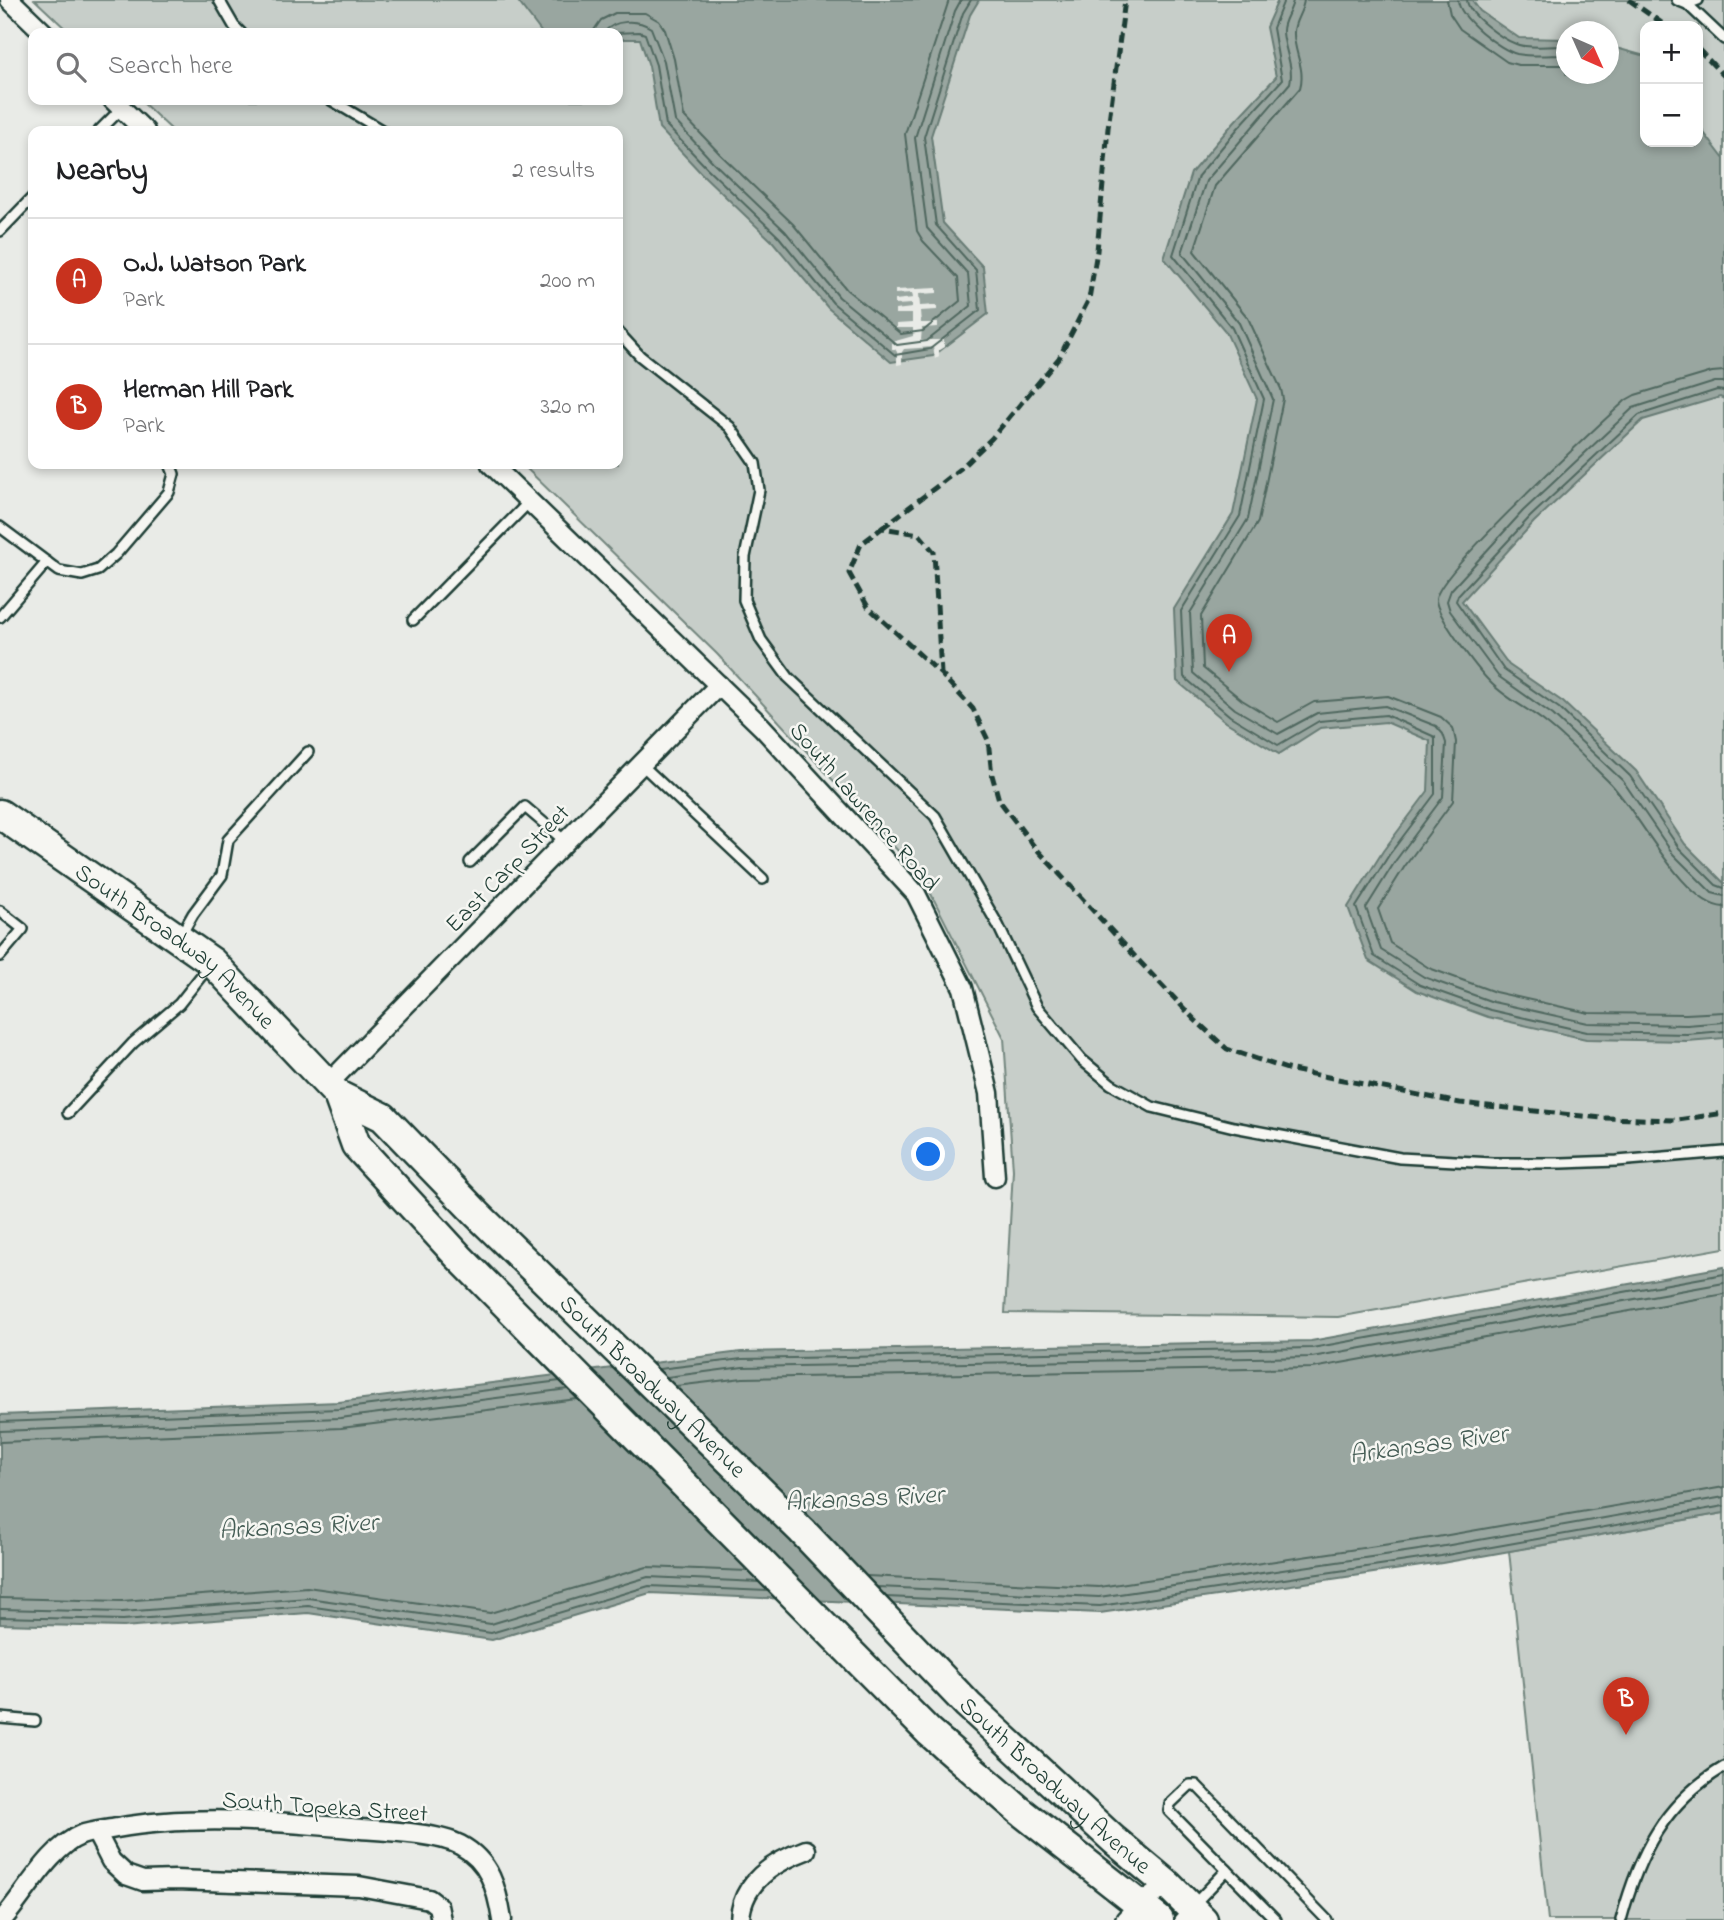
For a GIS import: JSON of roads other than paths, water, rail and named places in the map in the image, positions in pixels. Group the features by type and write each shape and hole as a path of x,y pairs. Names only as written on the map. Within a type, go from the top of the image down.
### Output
{"main road":[{"name":"South Broadway Avenue","path":"0,814 212,962 333,1090 383,1117 478,1215 802,1531 968,1705 1114,1840 1168,1885 1191,1916"},
{"name":"South Broadway Avenue","path":"333,1090 356,1145 459,1257 929,1732 1141,1915"}],"street":[{"path":"10,0 39,28"},
{"path":"118,105 140,126"},
{"name":"South Lawrence Road","path":"496,469 762,727 916,894 962,988 989,1093 995,1177"},
{"name":"East Carp Street","path":"333,1090 566,842 719,685"},
{"name":"South Topeka Street","path":"2,1920 35,1876 79,1836 139,1824 198,1821 408,1832 458,1844 472,1854 494,1881 502,1920"},
{"path":"96,1832 111,1861 126,1875 143,1881 359,1886 429,1899 438,1906 441,1920"},
{"path":"740,1920 740,1907 744,1897 762,1875 780,1860 806,1850"},
{"path":"1141,1915 1168,1885"}],"lane":[{"path":"219,0 236,28"},
{"path":"1682,2 1698,0"},
{"path":"1682,2 1723,36"},
{"path":"102,126 116,105"},
{"path":"339,105 375,126"},
{"path":"0,231 28,202"},
{"path":"623,337 640,356 730,427 755,463 759,490 745,557 744,600 761,639 788,677 935,816 998,925 1037,1007 1082,1060 1111,1084 1152,1107 1234,1127 1400,1157 1492,1163 1562,1163 1724,1152"},
{"path":"0,527 59,571 82,575 98,570 116,554 169,492 174,474 172,469"},
{"path":"413,620 530,502"},
{"path":"0,617 47,562"},
{"path":"179,939 193,914 222,875 228,839 308,752"},
{"path":"642,765 763,879"},
{"path":"470,862 525,807 566,842"},
{"path":"0,911 23,929 0,956"},
{"path":"68,1113 133,1043 179,1004 212,962"},
{"path":"0,1718 34,1721"},
{"path":"1621,1920 1633,1879 1658,1827 1678,1801 1724,1767"},
{"path":"1276,1920 1169,1811 1170,1804 1190,1784 1196,1785 1327,1920"},
{"path":"1191,1916 1227,1870"}],"water":[{"path":"517,0 979,0 970,15 931,136 943,223 983,267 988,314 933,356 891,362 828,308 773,242 701,173 659,128 649,66 640,39 623,39 623,28 538,28"},
{"path":"1278,0 1472,0 1480,11 1519,38 1556,39 1556,84 1619,84 1619,49 1640,55 1640,147 1703,147 1703,132 1724,159 1724,399 1720,397 1643,420 1534,522 1462,601 1509,665 1563,702 1636,771 1685,844 1724,883 1724,1038 1687,1041 1586,1039 1488,1017 1417,991 1368,960 1348,907 1383,851 1428,791 1430,741 1386,722 1320,728 1279,754 1226,722 1177,681 1174,609 1233,514 1257,399 1226,332 1164,258 1191,173 1276,77 1266,27"},
{"name":"Arkansas River","path":"1724,1267 1724,1513 1442,1563 1100,1613 650,1593 492,1640 308,1613 123,1627 0,1624 0,1415 339,1402 741,1352 1311,1341"}],"railway":[{"path":"882,528 961,468 992,438 1059,358 1089,299 1097,251 1108,128 1125,0"},
{"path":"1629,0 1659,21"},
{"path":"1703,54 1724,76"},
{"path":"941,674 934,552 919,534 882,528 861,544 849,573 868,607 941,674 973,709 988,740 992,775 999,800 1033,845 1195,1020 1227,1049 1287,1069 1460,1103 1601,1118 1678,1120 1724,1113"}],"place":[{"name":"O.J. Watson Park","path":"1229,672"},
{"name":"Herman Hill Park","path":"1626,1735"}]}
